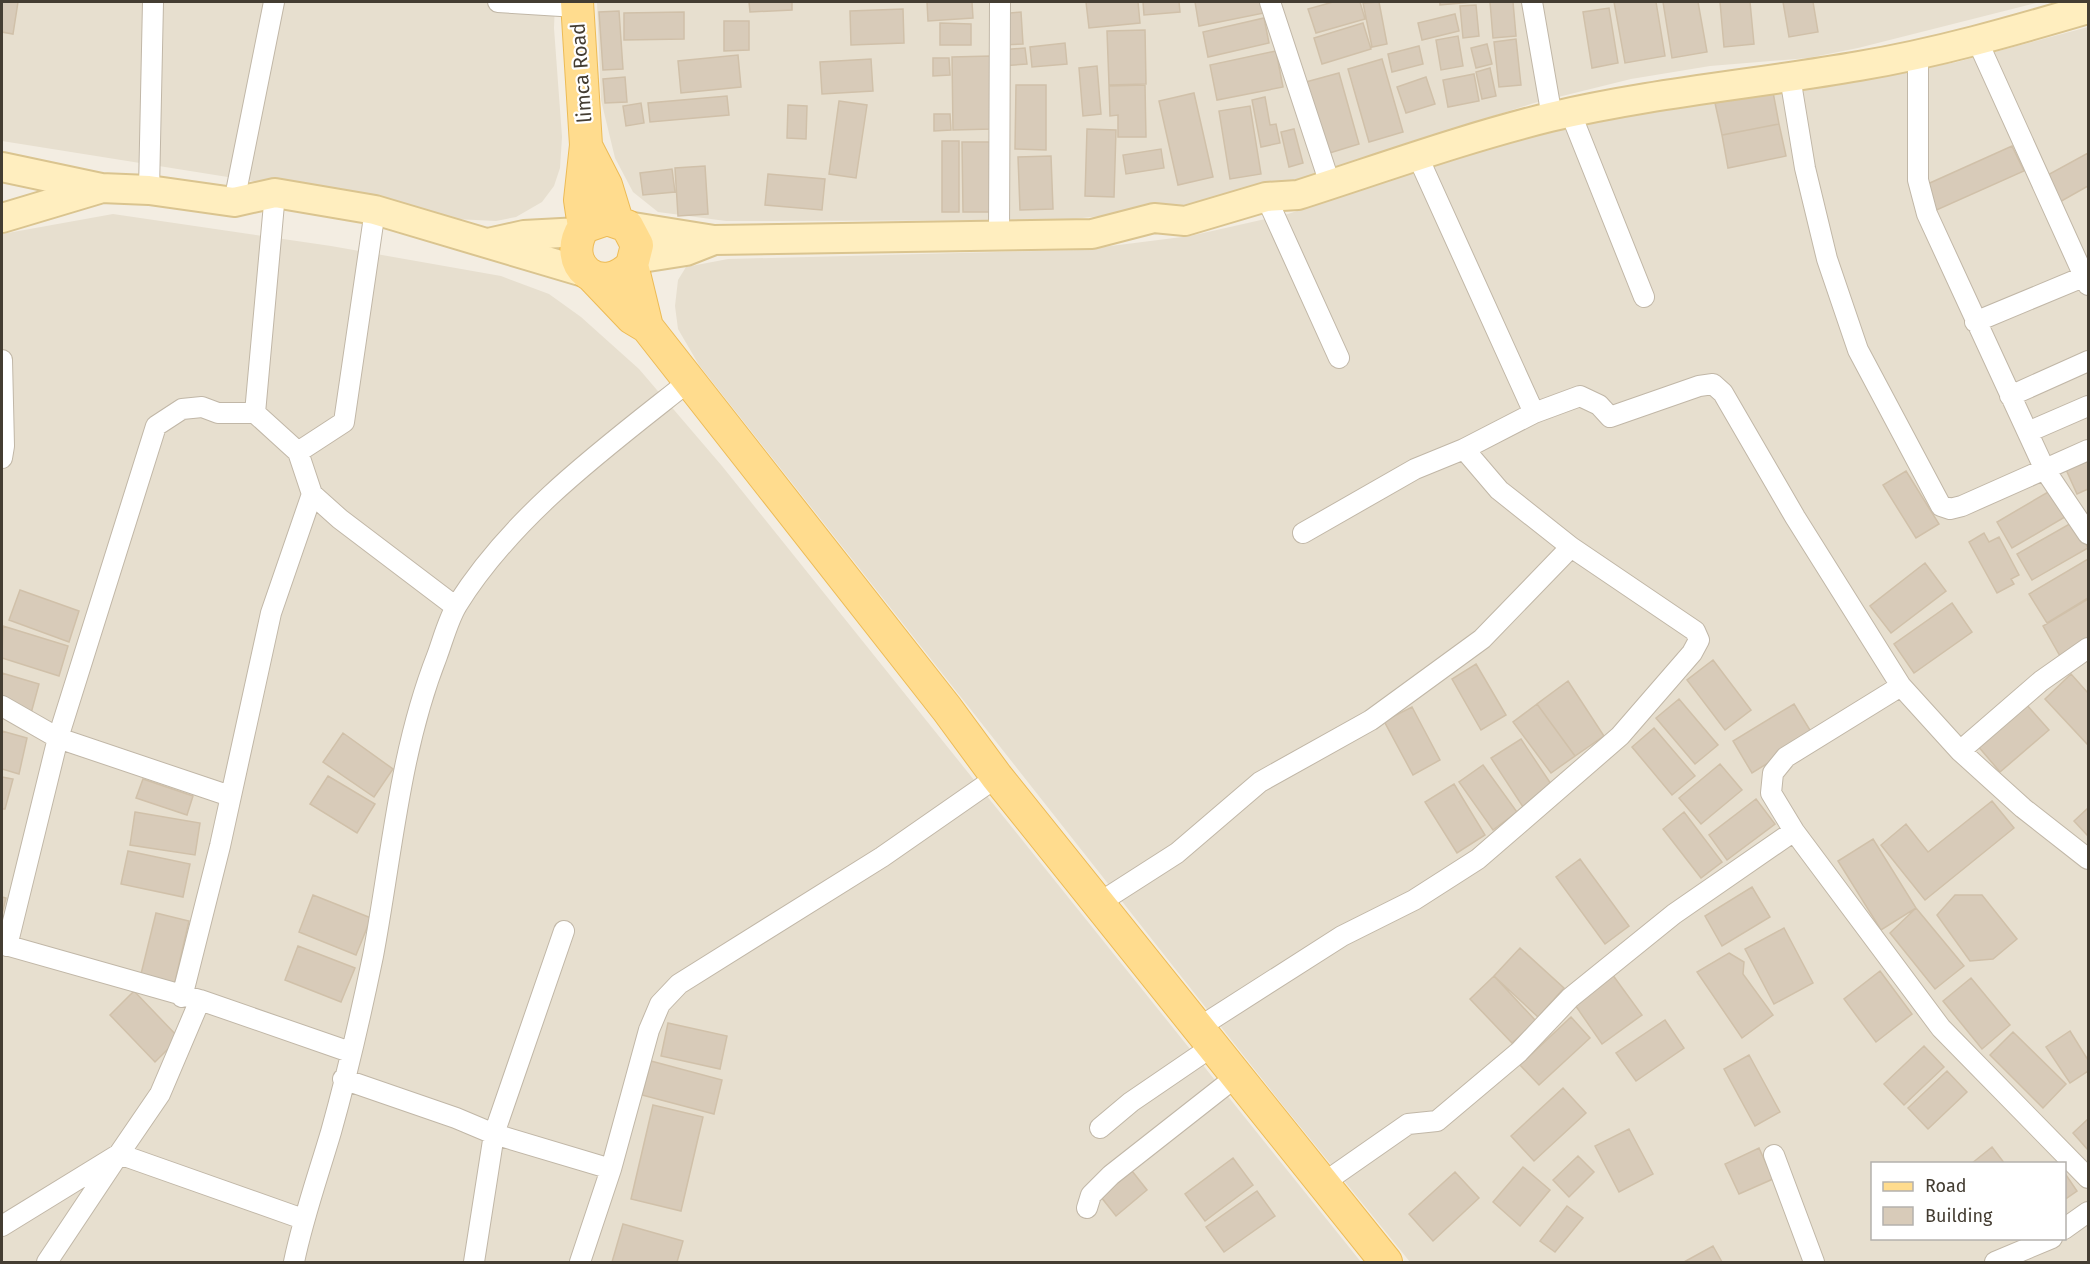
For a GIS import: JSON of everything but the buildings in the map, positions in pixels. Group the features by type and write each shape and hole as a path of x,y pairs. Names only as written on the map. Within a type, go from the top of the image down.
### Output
{"main road":[{"name":"limca Road","path":"577,4 586,145 580,200 582,230"},
{"path":"485,244 524,235 582,230 596,221 714,240 1092,234 1154,218 1185,221 1266,197 1298,195 1488,132 1562,115 1918,54 2088,9"},
{"name":"limca Road","path":"586,145 622,224"},
{"path":"2,167 101,188 149,190 234,202 275,193 375,210 590,275 614,279 624,275 634,262 686,251 714,240"},
{"path":"2,218 101,188"},
{"path":"622,224 637,245 634,262 647,327"},
{"path":"582,230 576,250 578,261 632,318 647,327 947,709 997,777 1386,1263"}],"street":[{"path":"149,190 153,2"},
{"path":"234,202 274,2"},
{"path":"498,2 577,4"},
{"path":"999,235 1000,2"},
{"path":"1270,2 1330,184"},
{"path":"1532,2 1562,115 1644,297"},
{"path":"1975,322 2087,279 1977,40"},
{"path":"1918,54 1918,180 1927,214 2045,470 2088,534"},
{"path":"1790,77 1805,168 1825,247 1858,350 1941,506 1950,509 1962,506 2088,450"},
{"path":"1418,157 1534,413"},
{"path":"255,413 275,193"},
{"path":"1266,197 1339,358"},
{"path":"298,452 344,422 375,210"},
{"path":"2,360 4,446 2,458"},
{"path":"2010,396 2088,361"},
{"path":"294,1263 303,1219 331,1131 373,956 401,781 425,686 456,607 486,565 580,468 688,382"},
{"path":"1303,533 1415,469 1464,448 1534,413 1580,396 1599,405 1610,417 1699,386 1713,384 1723,393 1795,517 1901,686 1960,751 2023,808 2088,859"},
{"path":"2028,432 2088,406"},
{"path":"350,1052 191,999 4,945 58,738 156,426 182,409 202,407 218,413 255,413 298,452 312,494 340,519 456,607"},
{"path":"1100,1128 1206,1037 1342,936 1414,900 1478,859 1620,736 1692,653 1699,640 1695,631 1571,547 1499,490 1464,448"},
{"path":"47,1263 160,1094 191,999 230,796 271,612 312,494"},
{"path":"1099,903 1177,853 1260,782 1371,720 1482,639 1571,547"},
{"path":"1960,751 2042,681 2088,648"},
{"path":"1901,686 1786,757 1773,773 1771,793 1794,831 1941,1028 2088,1178"},
{"path":"2,706 58,738 230,796"},
{"path":"580,1263 611,1169 649,1030 660,1004 679,984 872,863 997,777"},
{"path":"1322,1184 1408,1124 1437,1120 1519,1052 1570,998 1674,914 1794,831"},
{"path":"474,1263 494,1134 564,931"},
{"path":"1087,1208 1091,1195 1111,1175 1237,1076"},
{"path":"343,1078 494,1134 611,1169"},
{"path":"119,1154 303,1219"},
{"path":"2,1226 119,1154"},
{"path":"1774,1155 1814,1263"},
{"path":"2066,1228 2088,1212"},
{"path":"1995,1263 2050,1240"}],"shaded area":[{"path":"2,2 555,2 554,28 562,137 560,168 554,186 542,202 516,217 496,221 455,219 329,193 2,141"},
{"path":"597,2 2040,2 1858,48 1808,58 1710,66 1631,79 1534,103 1305,177 1219,200 1149,211 1063,220 726,221 658,212 633,192 615,158 601,100"},
{"path":"2088,27 2088,1262 1410,1262 1281,1103 699,365 678,329 675,306 678,280 686,267 728,259 1079,250 1190,236 1288,214 1527,134 1599,115 1833,86 1957,62"},
{"path":"113,214 331,246 501,276 549,294 581,317 639,369 722,466 1361,1262 2,1262 2,234"}]}
